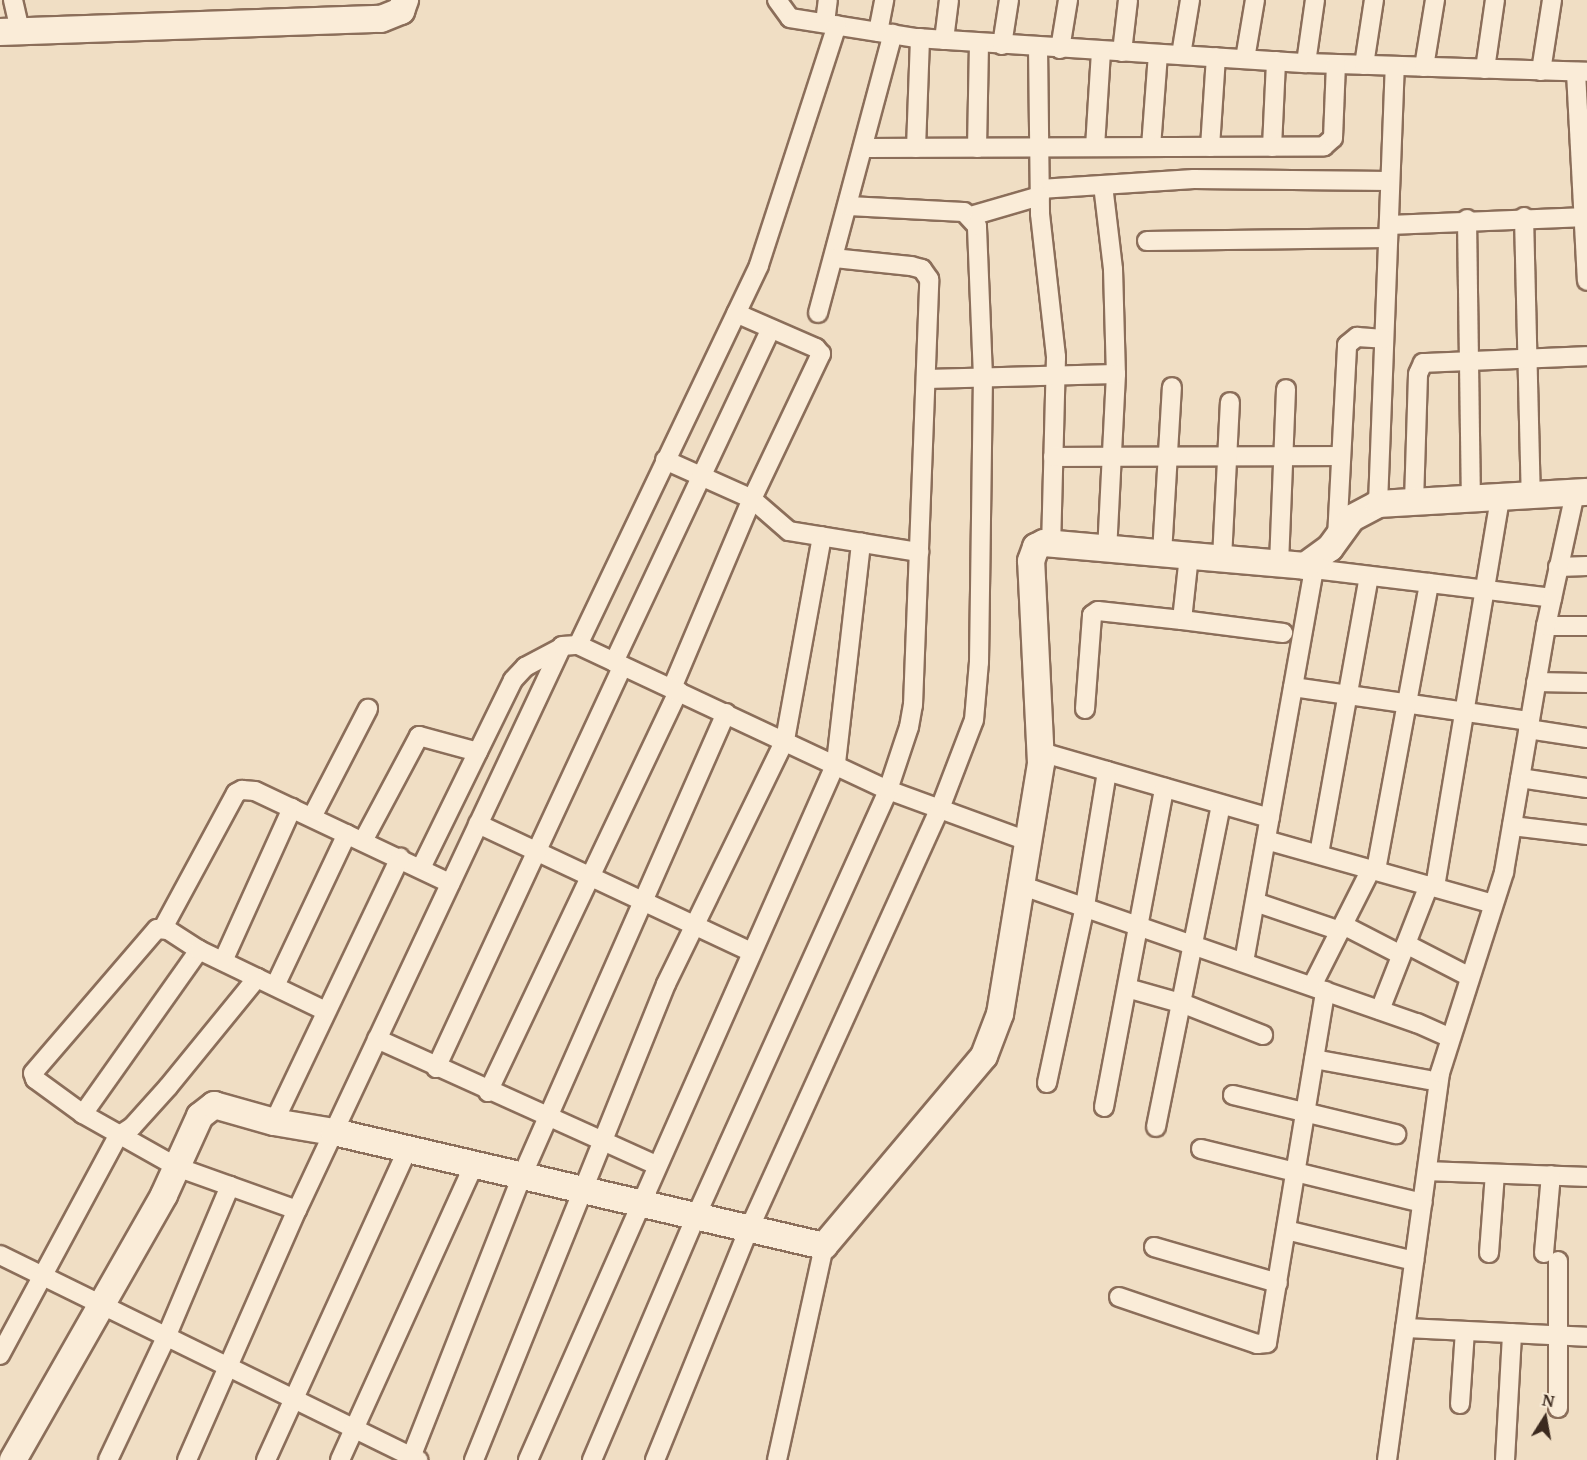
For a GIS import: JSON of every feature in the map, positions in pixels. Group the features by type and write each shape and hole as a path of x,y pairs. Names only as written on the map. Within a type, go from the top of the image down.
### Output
{"street":[{"path":"13,0 10,31 381,19 403,6"},
{"path":"777,0 790,18 920,38 1060,49 1306,63 1582,72 1587,281"},
{"path":"578,645 759,265 831,24 828,0"},
{"path":"818,313 865,148 886,33 884,0"},
{"path":"944,40 949,0"},
{"path":"1002,45 1009,0"},
{"path":"1060,49 1068,0"},
{"path":"1122,52 1128,0"},
{"path":"1181,55 1190,0"},
{"path":"1245,59 1255,0"},
{"path":"1306,63 1315,0"},
{"path":"1364,65 1374,0"},
{"path":"1424,67 1435,0"},
{"path":"1485,69 1495,0"},
{"path":"1542,71 1552,0"},
{"path":"916,148 920,38"},
{"path":"977,148 979,43"},
{"path":"1038,47 1040,193 1055,375 1052,544"},
{"path":"1095,147 1101,51"},
{"path":"1151,147 1158,54"},
{"path":"1210,147 1216,57"},
{"path":"1272,147 1276,61"},
{"path":"865,148 1272,147 1330,144 1336,64"},
{"path":"1378,504 1395,66"},
{"path":"971,216 1040,193 1103,185 1194,179 1390,181"},
{"path":"1103,185 1113,269 1116,374 1107,549"},
{"path":"655,1460 749,1229 939,812 974,720 979,662 982,376 977,226 971,216 964,212 848,206"},
{"path":"1524,217 1530,358 1531,496"},
{"path":"1147,241 1388,232 1467,219 1586,217"},
{"path":"1467,219 1471,499"},
{"path":"592,1460 696,1216 888,790 913,705 926,379 926,272 911,266 834,258"},
{"path":"488,1092 590,877 675,690 752,499 820,354 816,348 770,331 736,313"},
{"path":"436,1068 538,849 702,477 770,331"},
{"path":"1337,538 1339,456 1347,345 1357,337 1384,339"},
{"path":"1414,502 1418,367 1423,363 1587,356"},
{"path":"926,379 1116,374"},
{"path":"1162,554 1172,387"},
{"path":"1279,564 1286,389"},
{"path":"1222,559 1230,402"},
{"path":"1053,457 1339,456"},
{"path":"665,460 752,499 783,528 919,552"},
{"path":"1244,962 1315,564 1352,518 1378,504 1581,493 1558,567 1512,826 1494,904 1449,1037 1422,1203 1387,1460"},
{"path":"1380,1010 1432,886 1465,711 1500,497"},
{"path":"474,1460 666,984 785,740 822,536"},
{"path":"528,1460 639,1203 836,763 861,542"},
{"path":"777,1460 824,1246 984,1056 1000,1014 1023,886 1041,752 1032,553 1036,547 1052,544 1305,566 1315,564 1370,576 1552,598"},
{"path":"1182,620 1189,556"},
{"path":"1558,567 1587,566"},
{"path":"1319,854 1370,576"},
{"path":"1119,1297 1264,1345 1269,1339 1314,1059 1319,989 1341,928 1373,870 1429,583"},
{"path":"1085,709 1092,615 1098,611 1283,633"},
{"path":"1546,626 1587,626"},
{"path":"421,868 518,674 559,649 578,645 836,763 888,790 939,812 1029,843"},
{"path":"187,1460 226,1365 297,1210 559,649"},
{"path":"1536,682 1587,683"},
{"path":"1293,687 1405,706 1465,711 1587,738"},
{"path":"312,817 368,709"},
{"path":"0,1255 167,1335 414,1459 522,1176 726,713"},
{"path":"275,986 355,837 419,736 478,752"},
{"path":"1041,752 1270,818"},
{"path":"1047,1083 1084,906 1107,771"},
{"path":"1520,778 1587,788"},
{"path":"1104,1107 1164,788"},
{"path":"297,1210 177,1167 118,1136 35,1079 34,1069 152,931 163,928 236,793 249,789 450,883"},
{"path":"1156,1127 1184,1004 1221,804"},
{"path":"223,962 292,808"},
{"path":"478,824 538,849 642,903 751,952"},
{"path":"1512,826 1587,835"},
{"path":"1266,840 1494,904"},
{"path":"274,1122 400,858"},
{"path":"1023,886 1380,1010 1449,1037"},
{"path":"1255,902 1404,949 1470,977"},
{"path":"163,928 199,950 327,1011"},
{"path":"83,1114 199,950"},
{"path":"0,1355 118,1136 161,1095 257,978"},
{"path":"1127,988 1184,1004 1263,1035"},
{"path":"377,1040 547,1119 656,1166"},
{"path":"1314,1059 1428,1080"},
{"path":"1233,1095 1305,1110 1396,1134"},
{"path":"13,1460 177,1167 206,1108 214,1105 274,1122 334,1132 824,1246"},
{"path":"266,1460 296,1399 408,1149"},
{"path":"1201,1149 1422,1203"},
{"path":"340,1460 474,1165"},
{"path":"1427,1171 1587,1177"},
{"path":"1489,1253 1495,1174"},
{"path":"1551,1175 1551,1257 1558,1336 1558,1408"},
{"path":"108,1460 167,1335 230,1186"},
{"path":"1286,1230 1414,1261"},
{"path":"1154,1247 1278,1284"},
{"path":"1405,1328 1587,1337"},
{"path":"1460,1404 1465,1331"},
{"path":"1505,1460 1512,1333"}]}
